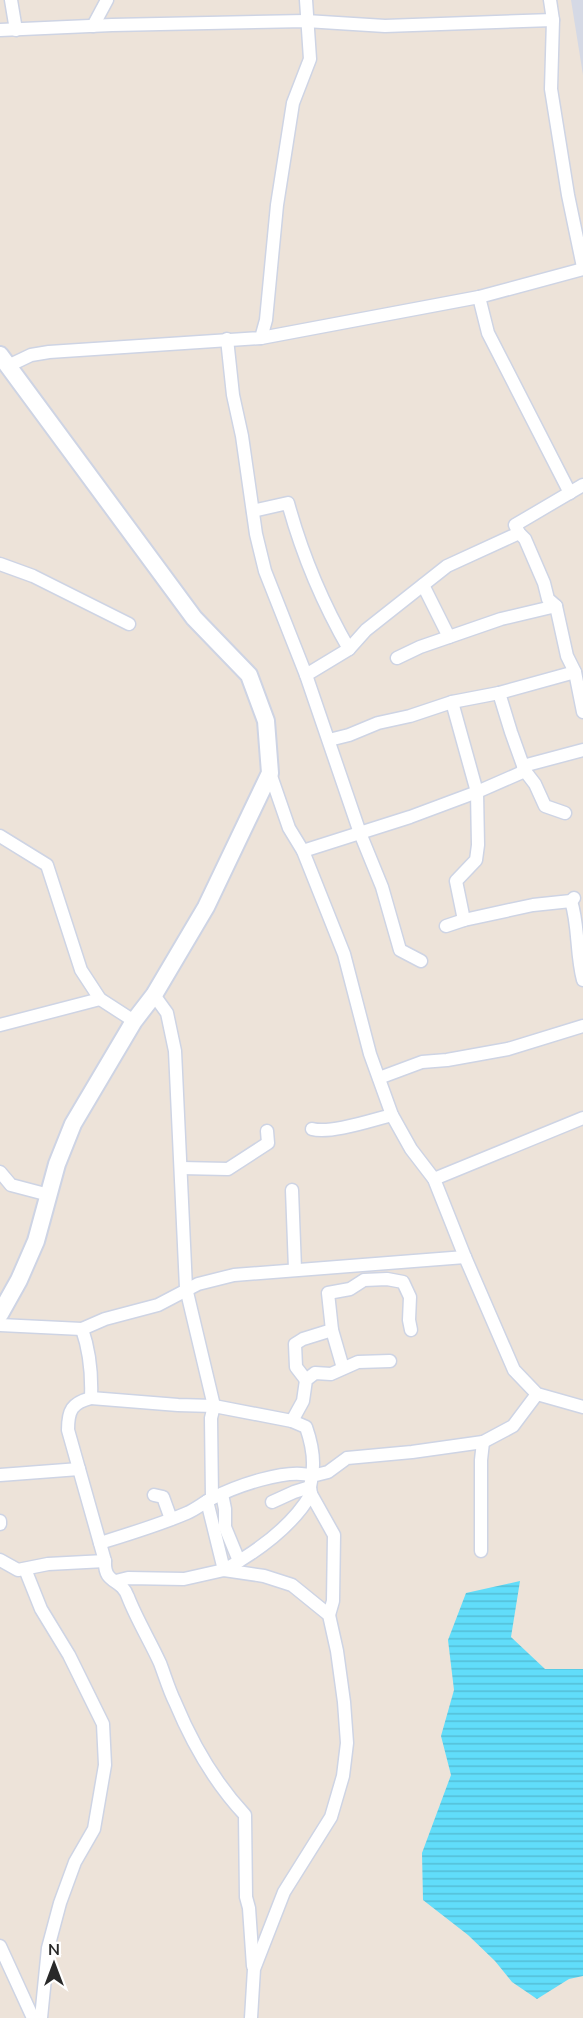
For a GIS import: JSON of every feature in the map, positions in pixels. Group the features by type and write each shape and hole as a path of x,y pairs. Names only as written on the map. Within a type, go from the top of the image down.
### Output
{"main road":[{"path":"0,1314 20,1280 36,1241 57,1164 74,1124 206,907 270,772 266,721 249,675 194,618 4,360"}],"street":[{"path":"11,0 16,30"},
{"path":"93,26 107,0"},
{"path":"261,338 266,320 277,205 293,103 310,59 306,0"},
{"path":"4,360 49,352 261,338 479,297 583,268 568,195 551,88 553,20 550,0"},
{"path":"0,30 306,21 385,26 553,20"},
{"path":"479,297 488,333 570,493"},
{"path":"227,339 233,395 242,436 256,534 265,571 306,675 360,833 382,887 400,950 421,961"},
{"path":"583,485 515,525 525,538 544,583 548,599 556,606 567,656 575,672 583,712"},
{"path":"253,511 288,503 293,524 327,611 349,649"},
{"path":"306,675 349,649 366,630 447,566 519,533"},
{"path":"0,564 33,576 129,624"},
{"path":"423,585 448,637"},
{"path":"397,658 501,619 556,606"},
{"path":"329,740 452,702 500,693 575,672"},
{"path":"500,693 524,768 535,784 545,807 566,813"},
{"path":"452,702 477,792 476,860 456,881 464,920"},
{"path":"303,851 477,792 524,768 583,750"},
{"path":"270,772 288,828 303,851 344,954 355,1000 392,1115 411,1149 434,1179 514,1370 537,1394 581,1404"},
{"path":"0,836 47,865 81,970 100,999 135,1021"},
{"path":"446,926 533,905 573,900 583,980"},
{"path":"154,994 168,1013 175,1051 186,1288 214,1406 211,1418 214,1498 224,1570"},
{"path":"0,1025 100,999"},
{"path":"379,1078 422,1062 508,1049 583,1026"},
{"path":"312,1129 325,1130 356,1125 392,1115"},
{"path":"434,1179 583,1118"},
{"path":"181,1168 228,1169 268,1143 267,1131"},
{"path":"0,1172 11,1185 49,1195"},
{"path":"292,1190 295,1269"},
{"path":"0,1325 82,1329 105,1319 158,1305 186,1288 234,1275 465,1257"},
{"path":"343,1368 332,1330 327,1293 350,1289 364,1280 387,1279 403,1282 410,1297 411,1330"},
{"path":"82,1329 88,1346 92,1372 91,1398"},
{"path":"306,1380 296,1367 295,1344 303,1339 332,1330"},
{"path":"292,1421 303,1401 306,1380 315,1373 331,1374 358,1362 390,1361"},
{"path":"272,1502 311,1486 347,1458 483,1442 513,1426 537,1394"},
{"path":"116,1581 128,1578 183,1579 224,1570 278,1533 302,1510 311,1486 314,1464 312,1442 306,1427 292,1421 214,1406 91,1398 78,1402 68,1416 68,1430 105,1561 104,1571 109,1578 126,1589 135,1617 159,1662 195,1745 225,1794 245,1815 246,1897 254,1969 251,2018"},
{"path":"481,1551 483,1442"},
{"path":"0,1475 79,1469"},
{"path":"100,1543 189,1512 236,1487 291,1473 303,1473 334,1534 333,1601 329,1616 345,1702 347,1743 343,1776 331,1817 284,1892 254,1969"},
{"path":"154,1495 163,1497 171,1519"},
{"path":"214,1498 225,1509 225,1527 240,1561"},
{"path":"0,1560 18,1570 48,1564 105,1561"},
{"path":"25,1569 41,1609 69,1655 103,1724 105,1765 94,1829 75,1862 60,1903 48,1948 41,2018"},
{"path":"224,1570 264,1576 292,1585 329,1616"},
{"path":"0,1946 33,2018"}],"shaded area":[{"path":"571,0 583,0 583,75"}],"water":[{"path":"520,1581 511,1637 545,1669 583,1669 583,1976 569,1979 537,1999 512,1982 495,1961 468,1935 423,1900 422,1853 451,1775 441,1736 454,1690 448,1640 466,1593"}]}
